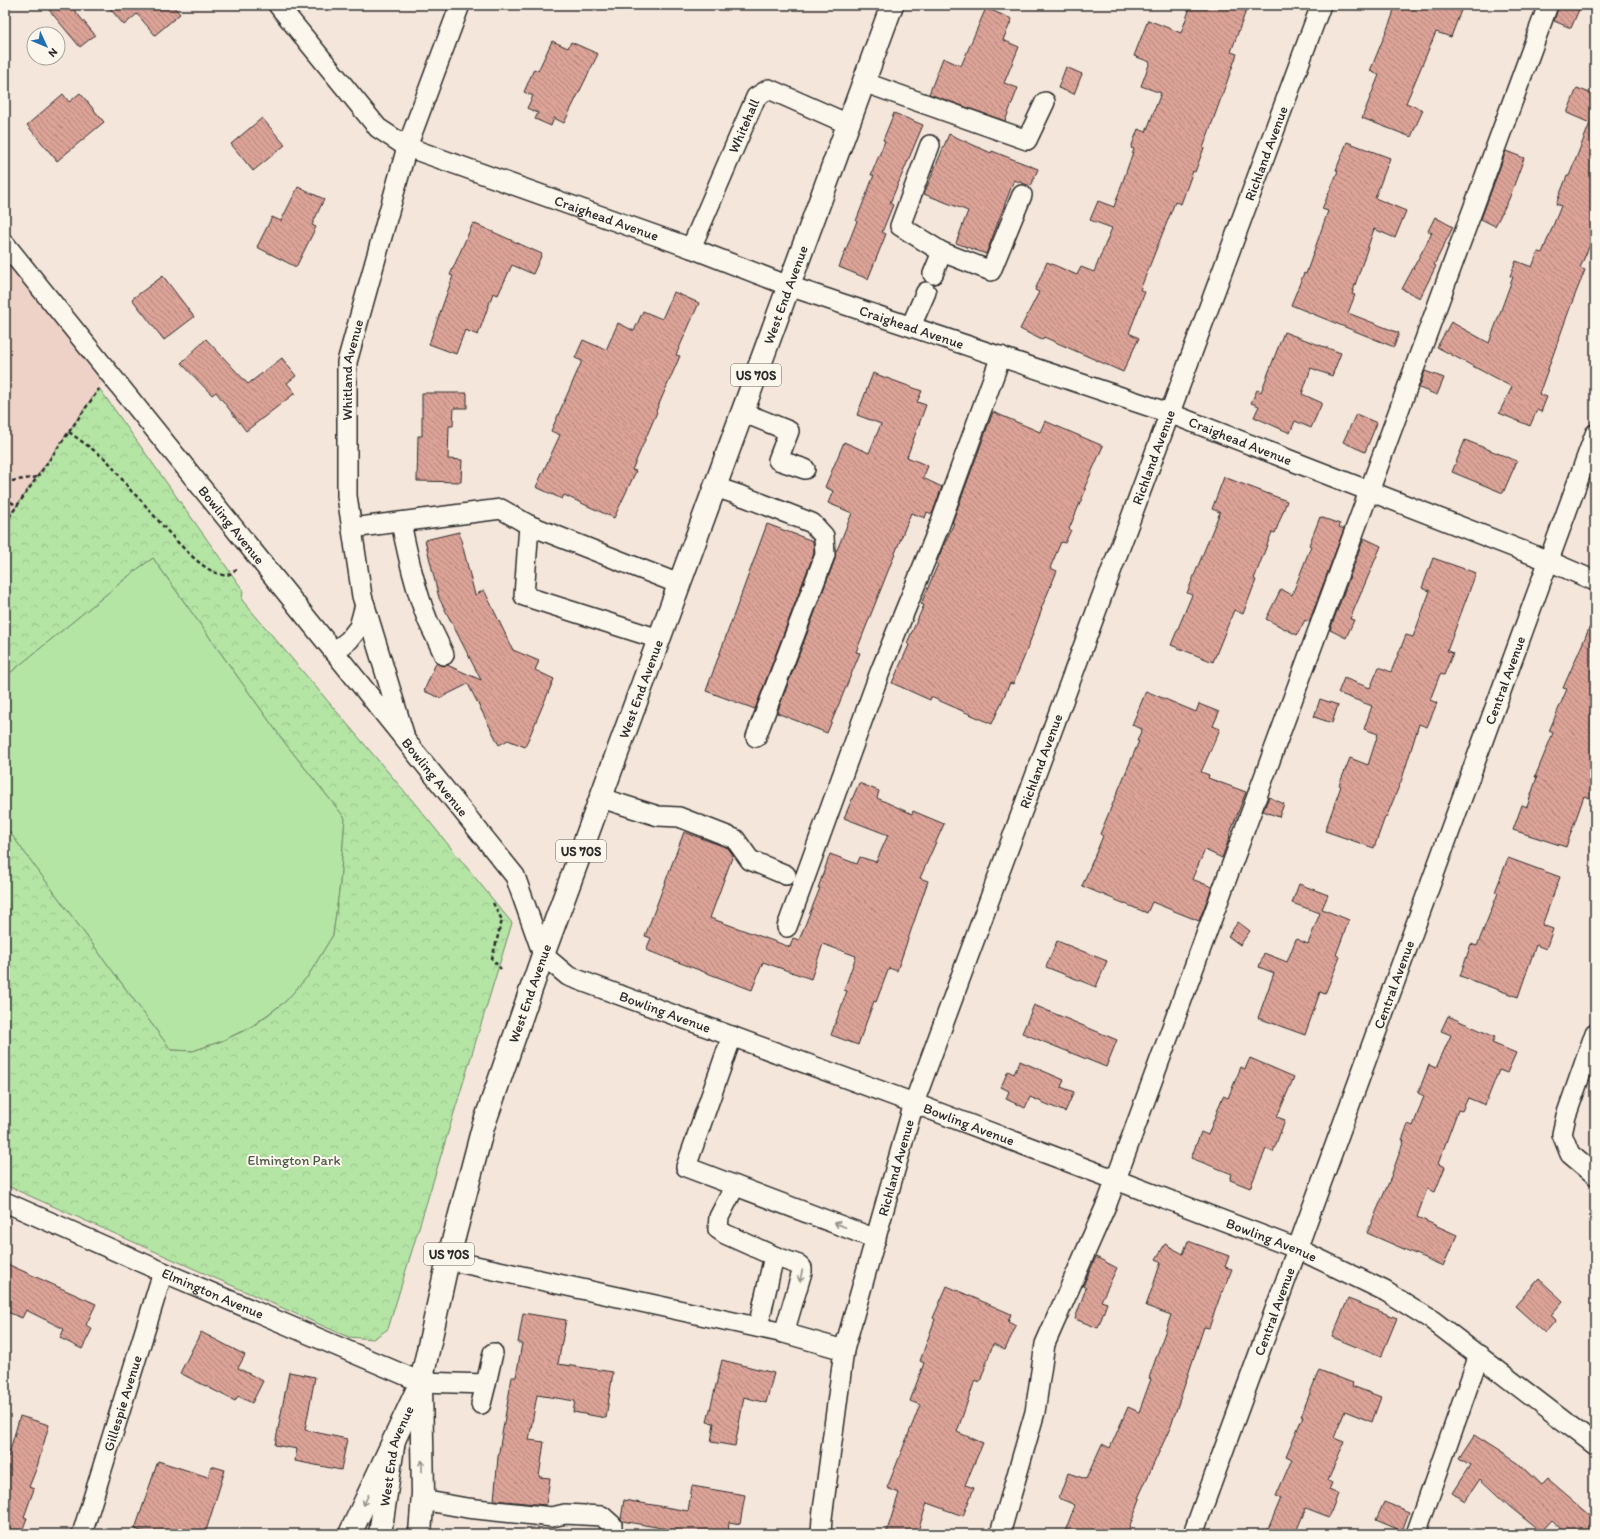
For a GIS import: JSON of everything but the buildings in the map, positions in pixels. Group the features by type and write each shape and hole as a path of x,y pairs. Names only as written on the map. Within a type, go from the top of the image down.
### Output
{"main road":[{"name":"West End Avenue","path":"380,1534 394,1440 421,1382 448,1260 483,1127 543,955 892,5"},
{"name":"West End Avenue","path":"420,1534 422,1500 421,1382"},
{"path":"350,1534 394,1440"}],"street":[{"name":"Craighead Avenue","path":"278,5 378,128 407,147 691,248 788,286 1170,413 1549,561 1595,581"},
{"name":"Whitland Avenue","path":"407,743 362,596 347,496 347,362 407,147 460,5"},
{"name":"Richland Avenue","path":"821,1534 844,1350 914,1103 1321,5"},
{"path":"1000,1534 1034,1412 1045,1344 1116,1180 1548,5"},
{"path":"863,82 1027,140 1045,102"},
{"name":"Whitehall","path":"691,248 756,97 769,89 848,124"},
{"path":"930,145 900,226 942,252 991,271 1022,195"},
{"name":"Bowling Avenue","path":"5,244 516,876 543,955 568,976 914,1103 1298,1249 1385,1291 1432,1320 1595,1445"},
{"path":"933,274 942,252"},
{"path":"911,326 926,292"},
{"path":"787,927 880,672 939,527 1001,356"},
{"path":"742,412 789,431 778,460 806,469"},
{"name":"Central Avenue","path":"1193,1534 1595,434"},
{"path":"715,487 812,523 824,536 825,555 756,737"},
{"path":"352,528 401,523 501,509 528,525 679,584"},
{"path":"401,523 409,561 420,599 428,622 444,654"},
{"path":"528,525 524,596 659,639"},
{"path":"334,652 349,640 359,627 365,605"},
{"path":"601,798 658,816 678,817 735,839 750,860 786,875"},
{"path":"1595,1033 1566,1116 1562,1134 1570,1154 1595,1175"},
{"path":"732,1036 686,1167 876,1239"},
{"path":"735,1186 719,1217 718,1229 725,1234 774,1256 799,1265 802,1268 784,1333"},
{"name":"Elmington Avenue","path":"5,1202 163,1272 421,1382"},
{"path":"758,1328 774,1256"},
{"path":"448,1260 784,1333 844,1350"},
{"name":"Gillespie Avenue","path":"82,1534 163,1272"},
{"path":"481,1404 493,1353"},
{"path":"1416,1534 1479,1355"},
{"path":"421,1382 486,1384"},
{"path":"422,1500 467,1508 552,1517 565,1514 602,1516 612,1525 612,1534"}],"path":[{"path":"5,523 109,373"},
{"path":"69,432 107,460 132,492 192,558 205,568 223,576 229,575 239,567"},
{"path":"5,482 38,477"},
{"path":"5,498 17,506"},
{"path":"493,903 502,920 492,959 501,968"}],"shaded area":[{"path":"5,244 109,373 5,523"}],"green space":[{"name":"Elmington Park","path":"99,388 243,590 242,600 416,805 512,923 388,1329 373,1339 348,1337 5,1185 5,826 171,1050 193,1051 222,1041 252,1027 286,1001 308,976 333,935 340,884 345,818 285,743 153,558 136,570 5,677 5,522"},
{"path":"153,558 285,743 345,818 340,884 333,935 308,976 286,1001 252,1026 222,1041 193,1051 171,1050 5,826 5,677 136,570"}]}
